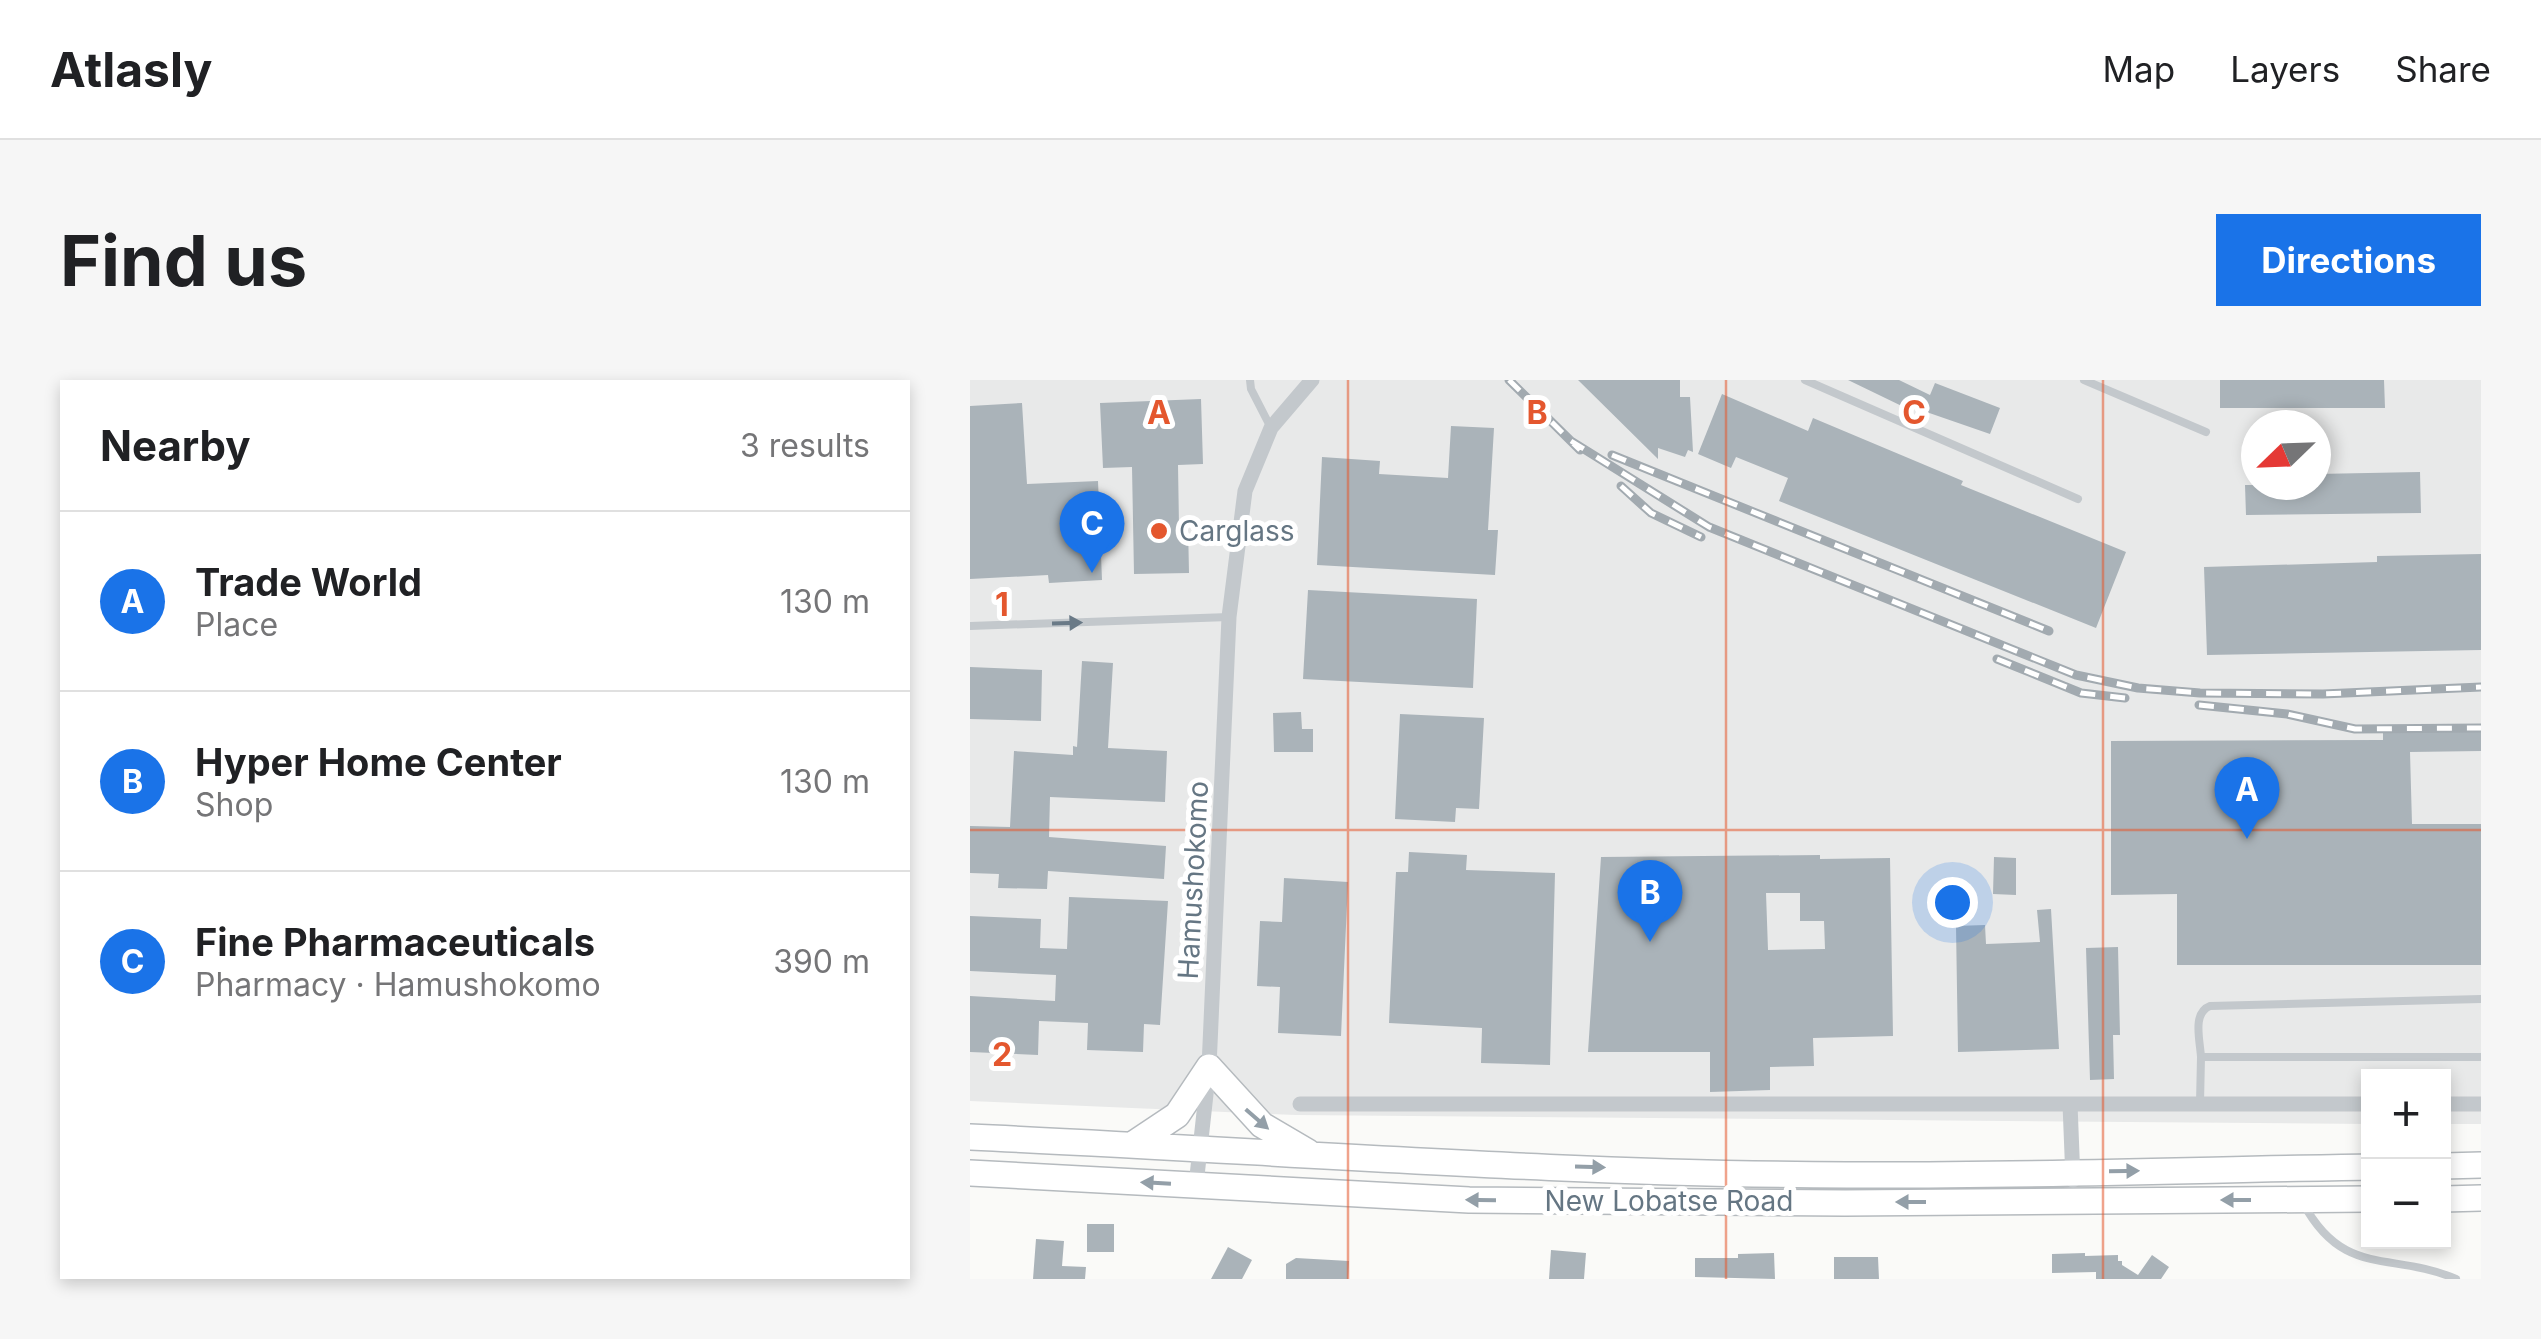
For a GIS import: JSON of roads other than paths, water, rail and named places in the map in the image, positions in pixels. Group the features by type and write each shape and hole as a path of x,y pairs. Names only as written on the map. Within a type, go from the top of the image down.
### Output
{"main road":[{"path":"1132,1144 1177,1115 1209,1068 1262,1125 1317,1157"},
{"path":"970,1137 1199,1147 1317,1157 1846,1175 2361,1167"},
{"path":"2451,1166 2481,1165"},
{"path":"2300,1168 2302,1200"},
{"name":"New Lobatse Road","path":"970,1174 1469,1200 2361,1199"},
{"path":"2451,1198 2481,1198"}],"street":[{"name":"Hamushokomo","path":"1196,1186 1209,1068 1229,617 1244,490 1271,428 1312,380"},
{"path":"1300,1104 2361,1104"},
{"path":"2070,1104 2074,1201"},
{"path":"2451,1104 2481,1104"}],"lane":[{"path":"1250,380 1271,428"},
{"path":"1806,380 2078,499"},
{"path":"2084,380 2206,432"},
{"path":"970,626 1229,617"},
{"path":"2200,1104 2199,1015 2210,1006 2481,999"},
{"path":"2202,1057 2481,1057"},
{"path":"2302,1200 2325,1237 2339,1249 2363,1259 2456,1279"}],"railway":[{"path":"1509,380 1580,450"},
{"path":"1571,441 1709,527 2076,675 2138,688 2200,693 2323,694 2481,687"},
{"path":"1612,455 2049,631"},
{"path":"1621,486 1651,513 1701,537"},
{"path":"1997,659 2081,693 2125,698"},
{"path":"2199,705 2287,714 2355,729 2481,728"}],"place":[{"name":"Carglass","path":"1159,531"},
{"name":"Fine Pharmaceuticals","path":"1092,573"},
{"name":"Trade World","path":"2247,839"},
{"name":"Hyper Home Center","path":"1650,942"}]}
